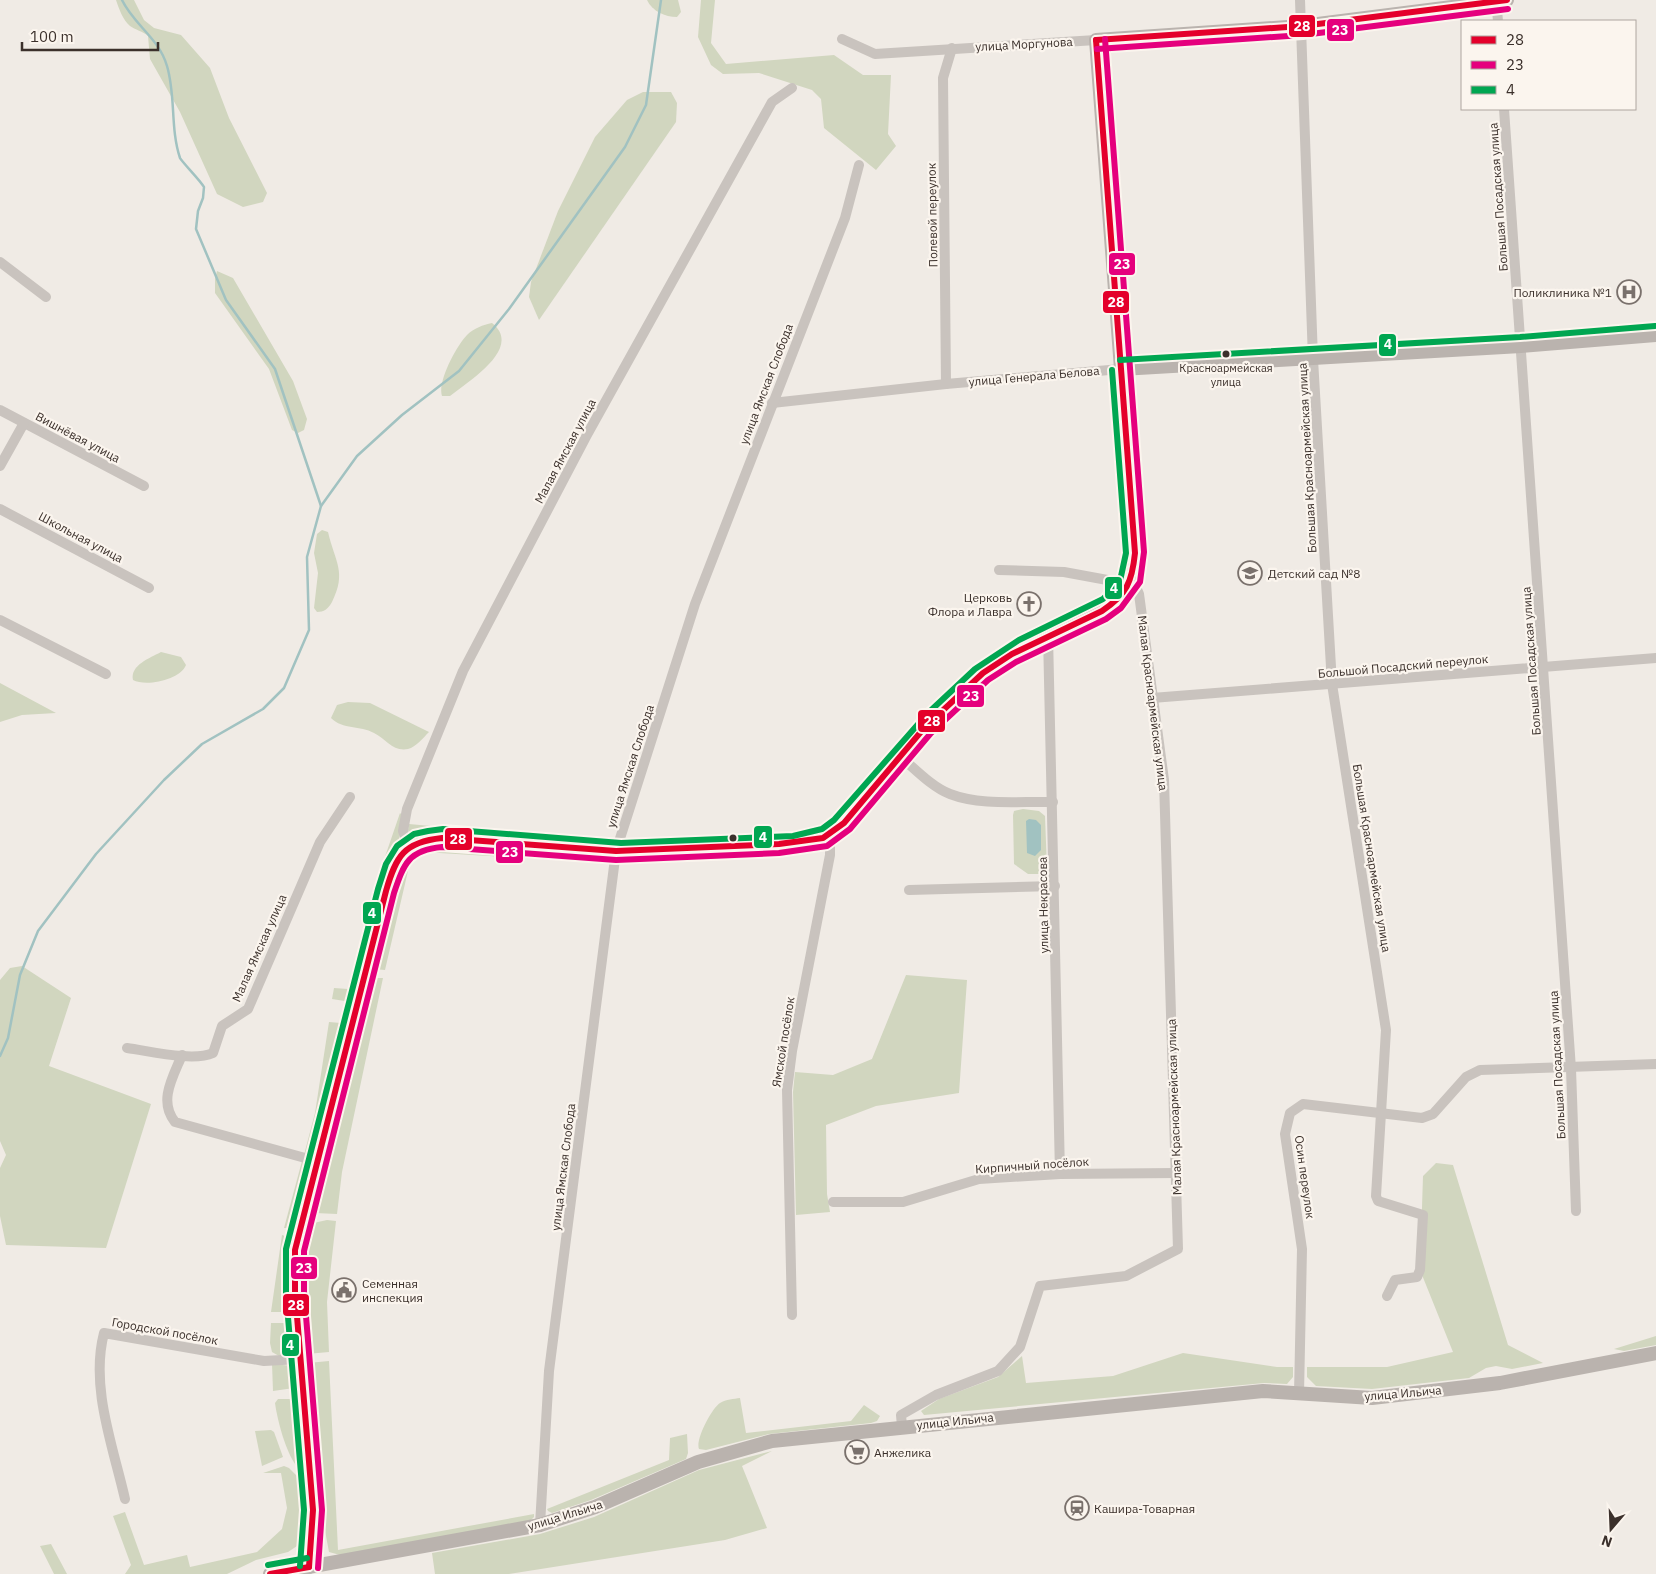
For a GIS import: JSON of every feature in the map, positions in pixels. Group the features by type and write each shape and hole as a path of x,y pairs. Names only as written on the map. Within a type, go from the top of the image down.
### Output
{"main road":[{"name":"улица Моргунова","path":"1096,40 1302,26 1500,0"},
{"name":"Малая Красноармейская улица","path":"1096,40 1135,553 1131,581"},
{"name":"улица Генерала Белова","path":"1121,369 1521,346 1656,335"},
{"path":"309,1567 313,1510 295,1292 295,1250 316,1161 391,876 399,856 408,846 420,840 442,838 616,851 779,844 815,840 830,835 844,823 925,728 983,674 1012,654 1109,607 1121,596 1131,581"},
{"name":"улица Ильича","path":"270,1574 540,1525 595,1507 698,1462 762,1444 902,1426 1263,1391 1372,1398 1490,1384 1656,1352"}],"street":[{"name":"Большая Красноармейская улица","path":"1300,0 1313,359 1332,684 1386,1030 1382,1113"},
{"path":"1498,20 1500,0"},
{"name":"улица Моргунова","path":"842,39 875,54 1096,40"},
{"name":"Полевой переулок","path":"946,384 943,78 952,48"},
{"name":"Малая Ямская улица","path":"408,846 403,831 407,809 463,670 588,433 767,111 776,98 792,88"},
{"name":"Большая Посадская улица","path":"1504,110 1572,1069 1576,1211"},
{"name":"улица Ямская Слобода","path":"540,1525 549,1371 616,851 695,604 844,218 859,165"},
{"path":"0,262 46,297"},
{"name":"улица Генерала Белова","path":"772,403 946,384 1121,369"},
{"name":"Вишнёвая улица","path":"0,410 144,486"},
{"path":"0,466 24,423"},
{"name":"Школьная улица","path":"0,509 150,588"},
{"path":"999,570 1064,572 1131,581"},
{"name":"Малая Красноармейская улица","path":"902,1426 901,1415 913,1406 998,1371 1020,1348 1040,1286 1126,1276 1178,1249 1164,780 1139,594 1131,581"},
{"path":"0,620 106,674"},
{"name":"улица Некрасова","path":"1048,635 1060,1174"},
{"name":"Большой Посадский переулок","path":"1152,698 1656,658"},
{"path":"901,757 918,772 950,794 986,801 1053,802"},
{"name":"Малая Ямская улица","path":"127,1048 182,1055 208,1055 213,1053 222,1026 248,1009 320,842 350,798"},
{"name":"Ямской посёлок","path":"792,1315 787,1090 792,1051 830,855 830,835"},
{"path":"909,890 1055,886"},
{"path":"182,1055 166,1097 170,1115 176,1122 316,1161"},
{"name":"Осин переулок","path":"1299,1394 1302,1249 1285,1134 1290,1113 1303,1104 1422,1118 1433,1114 1466,1078 1480,1070 1572,1069 1656,1064"},
{"path":"1382,1113 1376,1196 1378,1201 1423,1216 1420,1270 1417,1277 1395,1280 1387,1296"},
{"name":"Кирпичный посёлок","path":"833,1202 903,1202 979,1179 1060,1174 1176,1172"},
{"name":"Городской посёлок","path":"125,1499 107,1420 99,1373 99,1352 104,1333 264,1361 300,1359"}],"green space":[{"path":"116,0 134,0 144,20 154,28 181,35 210,68 229,118 267,193 263,202 243,207 217,194 180,112 150,59 148,36 128,24"},
{"path":"647,0 678,0 681,12 677,17 664,15 652,7"},
{"path":"701,0 715,0 711,43 726,64 834,55 863,75 891,75 888,134 896,146 876,170 824,128 821,99 812,90 759,73 723,74 711,65 698,37"},
{"path":"643,92 671,92 677,103 676,122 539,320 529,297 531,282 558,211 595,137 627,100"},
{"path":"217,271 233,278 293,381 307,419 304,430 298,433 292,430 269,369 215,293"},
{"path":"492,323 500,333 501,343 497,353 489,364 468,382 450,396 442,396 442,382 445,373 453,355 463,340 476,329"},
{"path":"322,530 328,532 338,567 339,583 327,608 324,611 317,612 314,608 318,573 314,553 317,534"},
{"path":"161,652 181,657 186,665 183,670 177,675 162,681 146,683 133,680 133,675 138,666"},
{"path":"0,683 56,713 22,715 0,722"},
{"path":"348,702 370,703 429,732 411,748 398,749 374,733 346,726 331,718 337,705"},
{"path":"1023,809 1039,811 1045,816 1047,869 1043,874 1028,874 1014,864 1013,815 1014,811"},
{"path":"400,813 402,815 399,841 388,863 361,960 356,962 377,880"},
{"path":"409,824 606,842 614,840 610,844 601,845 439,831 410,835 408,830"},
{"path":"443,845 599,857 605,859 608,863 423,852 411,858 385,970 375,969 400,868 411,853 426,846"},
{"path":"22,966 71,998 49,1066 151,1104 106,1248 6,1245 0,1216 0,1168 6,1155 0,1141 0,980 10,968"},
{"path":"354,967 359,970 351,1002 332,999 334,988 348,989"},
{"path":"906,975 967,980 959,1093 876,1106 826,1125 827,1194 830,1212 796,1215 793,1092 795,1072 833,1075 872,1059"},
{"path":"375,978 383,978 342,1172 337,1214 315,1213 312,1207 370,983"},
{"path":"329,1022 341,1023 344,1026 312,1154 304,1155 315,1113"},
{"path":"302,1161 308,1164 293,1228 284,1228"},
{"path":"1436,1163 1453,1165 1508,1345 1543,1363 1512,1369 1496,1366 1486,1368 1469,1378 1372,1389 1316,1386 1307,1377 1307,1367 1387,1367 1453,1352 1420,1270 1423,1176"},
{"path":"327,1220 336,1221 327,1302 329,1352 307,1354 301,1271 302,1254 309,1224"},
{"path":"282,1235 291,1238 287,1276 289,1312 271,1312"},
{"path":"289,1317 292,1352 288,1356 279,1356 272,1352 270,1343 271,1323 284,1323 284,1318"},
{"path":"1656,1336 1656,1345 1624,1351 1614,1349"},
{"path":"1183,1353 1277,1367 1293,1367 1293,1377 1287,1384 1264,1383 924,1415 921,1411 939,1399 998,1377 1022,1356 1026,1383 1113,1376"},
{"path":"329,1361 338,1550 534,1514 534,1517 530,1521 340,1555 329,1552 321,1509 308,1363"},
{"path":"272,1364 293,1366 294,1388 273,1391"},
{"path":"740,1398 746,1433 851,1421 864,1405 880,1416 877,1421 871,1423 769,1434 706,1450 699,1449 699,1439 709,1417 717,1406 730,1399"},
{"path":"278,1399 294,1399 297,1402 303,1472 293,1460 284,1440 275,1403"},
{"path":"271,1430 274,1432 283,1457 262,1466 255,1431"},
{"path":"687,1434 688,1453 686,1459 591,1500 552,1513 548,1511 547,1509 669,1460 670,1438"},
{"path":"772,1451 742,1466 767,1528 725,1540 509,1574 435,1574 432,1553 540,1534 594,1517 699,1470"},
{"path":"284,1466 289,1468 301,1480 305,1490 303,1535 297,1546 288,1552 256,1560 227,1574 125,1574 131,1565 113,1516 125,1512 144,1565 187,1555 190,1567 257,1552 282,1529 287,1508 281,1473 263,1473"},
{"path":"51,1544 67,1574 54,1574 40,1546"}],"water":[{"path":"1029,819 1036,820 1041,825 1041,850 1035,856 1027,853 1026,821"}],"waterway":[{"path":"0,1056 8,1038 20,975 38,931 96,854 164,780 202,744 263,709 284,688 309,630 307,557 321,506 275,369 226,300 196,229 204,187 180,158 175,135 170,77 167,66 158,47 133,17 122,0"},
{"path":"321,506 357,456 402,415 459,371 509,309 625,147 646,105 661,0"}],"transit line":[{"name":"28","path":"1096,40 1302,26 1507,0"},
{"name":"23","path":"1097,49 1303,35 1508,9"},
{"name":"23","path":"318,1568 322,1510 304,1292 304,1251 394,893 409,860 422,851 442,847 616,860 779,853 827,846 850,829 931,733 988,680 1016,662 1106,619 1121,608 1140,582 1144,552 1105,39"},
{"name":"28","path":"309,1567 313,1510 295,1292 295,1250 386,891 398,860 410,847 429,840 442,838 616,851 779,844 823,838 844,823 925,727 983,673 1012,654 1102,611 1117,599 1127,586 1132,572 1135,553 1096,40"},
{"name":"4","path":"1120,360 1520,337 1655,326"},
{"name":"4","path":"300,1566 304,1510 286,1293 286,1249 378,889 386,864 397,846 414,834 443,829 621,843 793,836 822,829 834,820 927,714 975,669 1019,640 1103,599 1120,581 1126,553 1112,370"},
{"name":"4","path":"268,1565 307,1558"},
{"name":"28","path":"270,1574 309,1567"}],"place":[{"name":"Поликлиника №1","path":"1629,292"},
{"name":"Красноармейская улица","path":"1226,354"},
{"name":"Детский сад №8","path":"1250,573"},
{"name":"Церковь Флора и Лавра","path":"1029,604"},
{"name":"Семенная инспекция","path":"344,1290"},
{"name":"Анжелика","path":"857,1452"},
{"name":"Кашира-Товарная","path":"1077,1508"}]}
